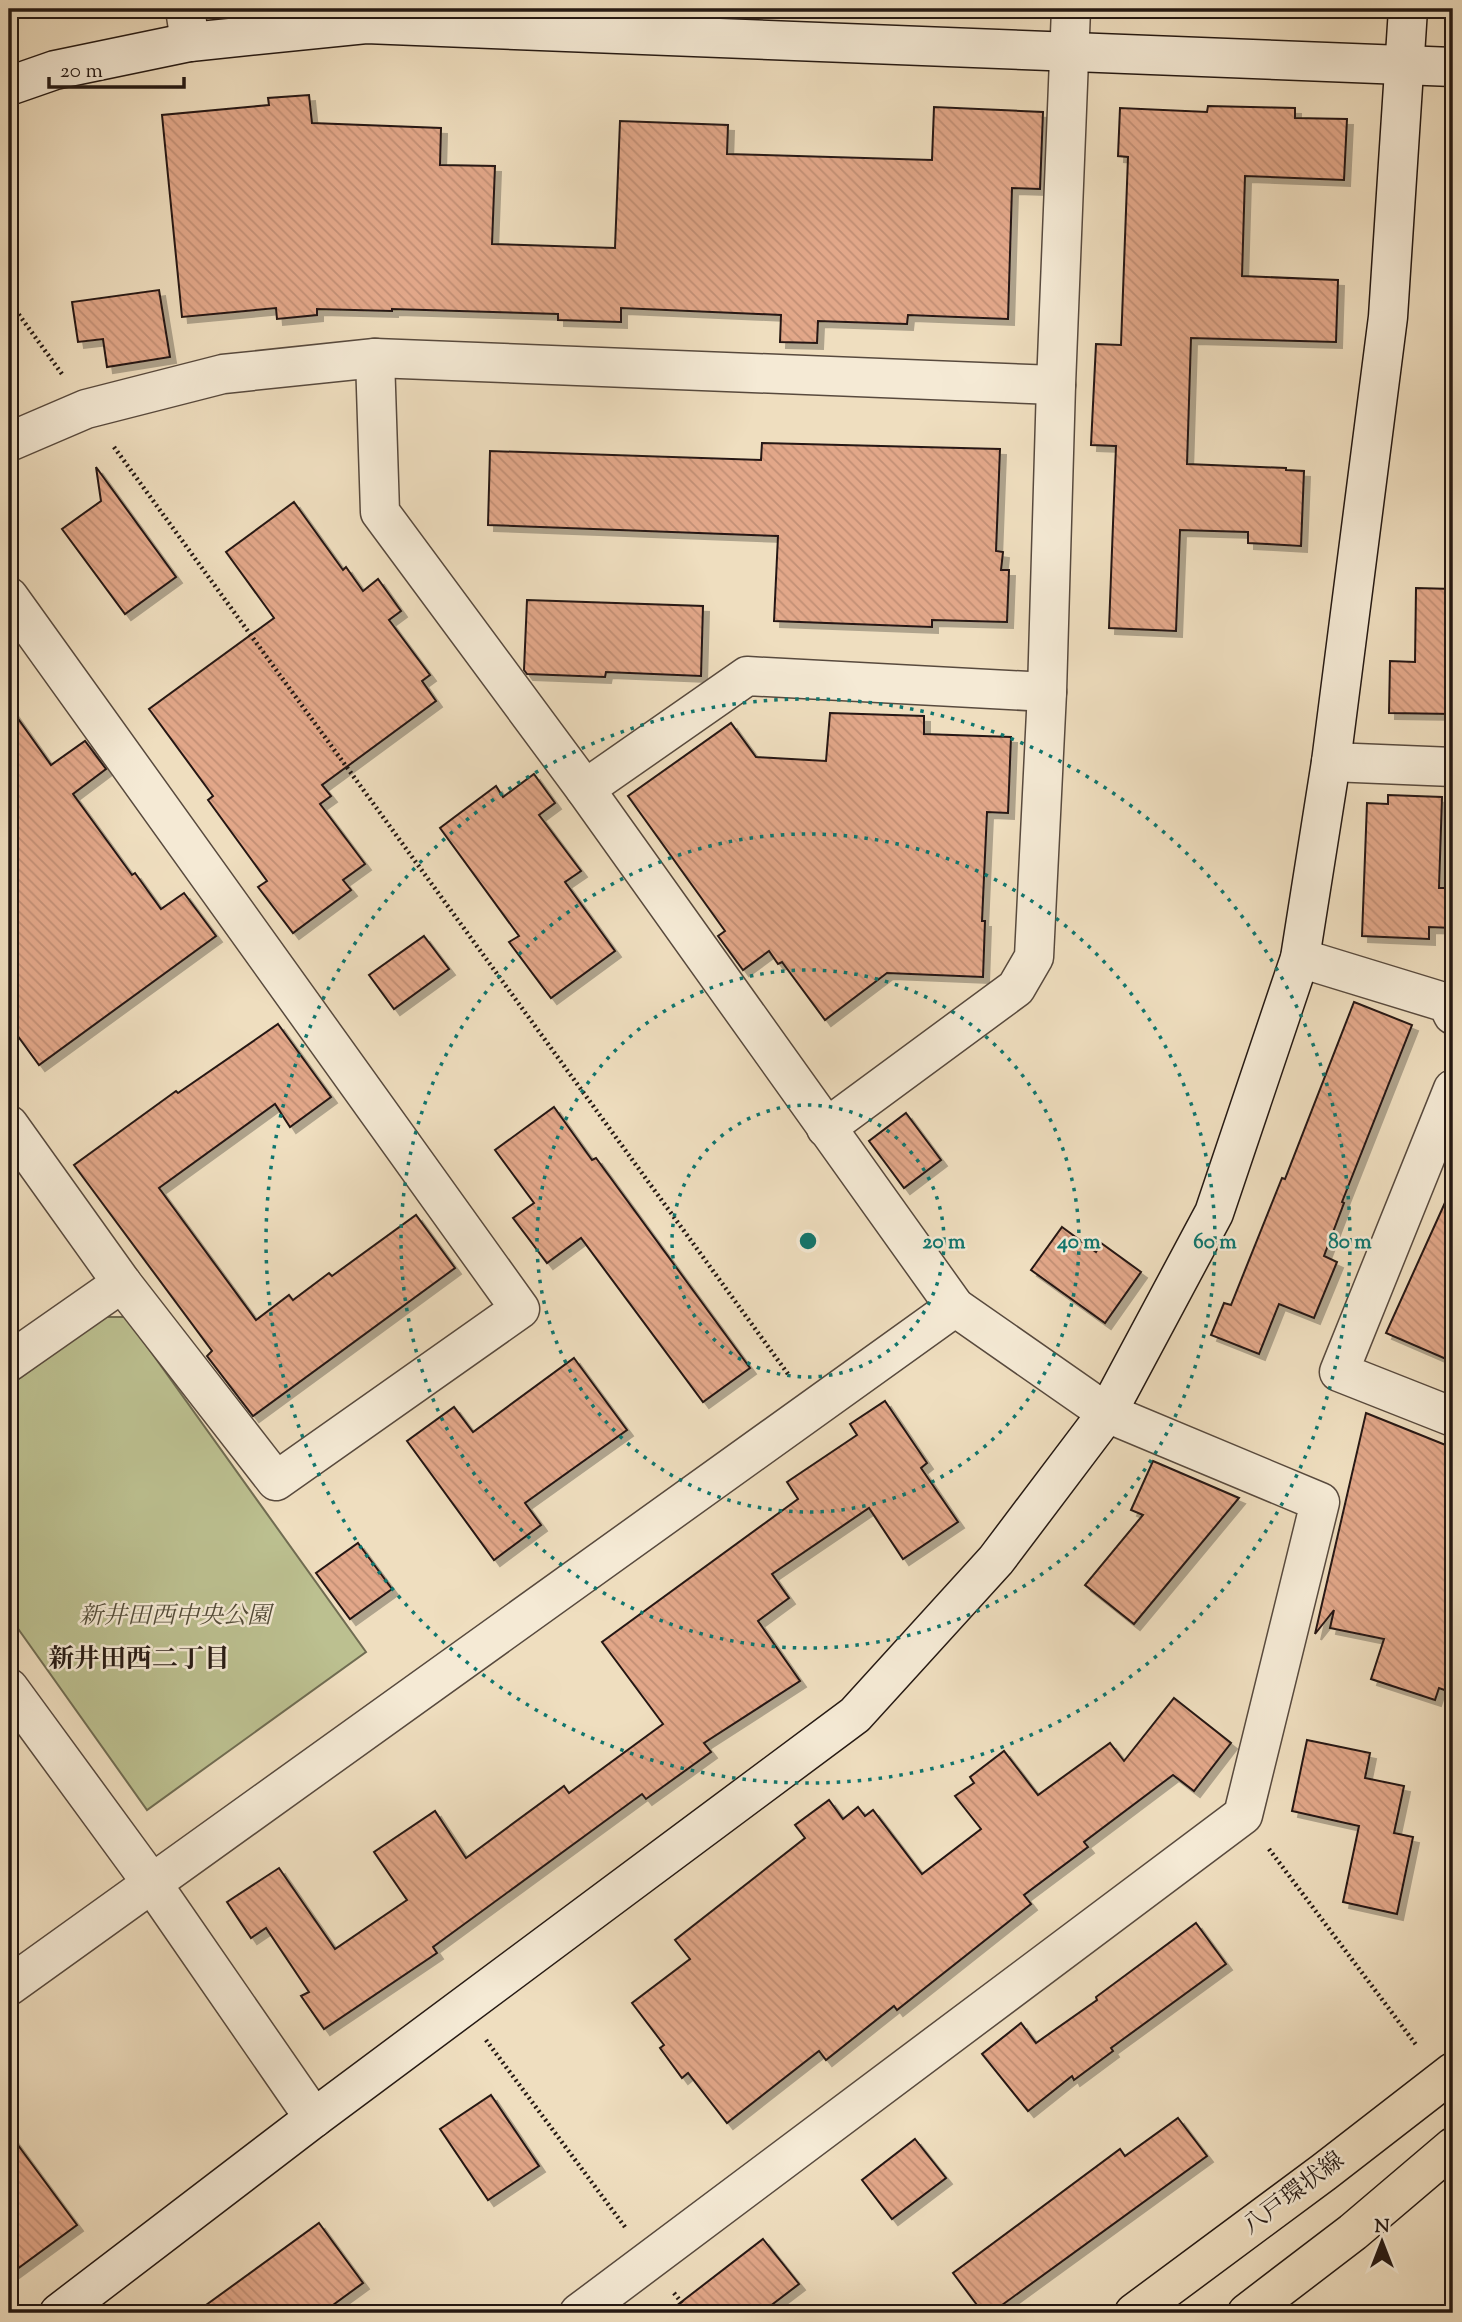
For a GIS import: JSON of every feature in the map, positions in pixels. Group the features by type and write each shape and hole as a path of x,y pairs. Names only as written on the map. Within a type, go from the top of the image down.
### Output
{"main road":[{"name":"八戸環状線","path":"1134,2313 1453,2072"},
{"path":"1247,2313 1353,2232 1453,2147"}],"street":[{"path":"825,1128 1016,988 1034,957 1047,692 1071,9"},
{"path":"59,2313 314,2118 855,1715 996,1560 1107,1413 1214,1213 1300,958 1331,762 1388,317 1408,9"},
{"path":"9,86 187,25 366,24 1453,67"},
{"path":"9,442 86,408 223,374 375,358 1056,385"},
{"path":"375,358 380,512 585,789 955,1307 1107,1413 1320,1502 1243,1815 579,2313"},
{"path":"9,597 520,1309 275,1481 122,1283 9,1125"},
{"path":"585,789 747,676 1047,692"},
{"path":"1331,762 1453,767"},
{"path":"1300,958 1447,1003 1453,1015"},
{"path":"1453,1089 1339,1372 1453,1417"},
{"path":"9,1362 122,1283"},
{"path":"9,1986 955,1307"},
{"path":"9,1688 151,1882 314,2118"}],"path":[{"path":"1243,1815 1417,2046"},
{"path":"481,2034 690,2313"}],"green space":[{"name":"新井田西中央公園","path":"104,1317 126,1317 366,1652 147,1810 9,1616 9,1386"}],"building":[{"path":"309,95 312,123 441,128 440,165 495,166 492,244 615,248 620,121 728,125 727,154 932,160 934,107 1043,112 1040,189 1012,188 1008,319 908,315 907,324 818,321 817,343 780,342 781,315 621,308 621,322 558,320 558,314 392,309 317,309 317,315 277,319 276,308 182,317 162,115 269,105 268,98"},
{"path":"1208,106 1295,108 1295,118 1347,119 1344,180 1245,176 1242,276 1338,280 1336,342 1191,338 1187,464 1304,471 1301,546 1248,543 1248,532 1180,530 1176,631 1109,628 1116,446 1091,445 1096,344 1121,345 1128,157 1118,156 1120,108 1207,112"},
{"path":"159,290 170,357 107,367 103,339 78,342 72,302"},
{"path":"762,443 1000,449 996,551 1003,552 1001,570 1009,570 1007,622 932,620 932,627 774,621 778,536 488,525 490,451 761,460"},
{"path":"96,467 176,577 125,614 62,529 101,501"},
{"path":"294,502 343,570 346,567 363,591 378,579 401,611 389,620 430,675 422,681 436,701 322,785 331,796 320,804 365,864 343,880 351,890 293,933 258,887 267,881 208,800 213,796 149,709 274,618 226,552"},
{"path":"1416,588 1453,589 1453,714 1389,713 1390,661 1415,662"},
{"path":"527,600 703,606 701,676 606,672 605,677 527,674 524,670"},
{"path":"9,706 51,765 85,741 106,769 73,794 132,875 135,873 161,909 184,893 216,936 39,1065 9,1024"},
{"path":"830,713 924,716 924,734 1011,737 1008,813 987,812 982,921 985,921 983,977 887,973 825,1020 782,962 778,964 769,951 743,970 718,936 725,931 628,796 731,723 756,757 826,761"},
{"path":"534,774 555,803 539,815 581,871 565,882 615,951 551,998 509,942 519,936 440,828 496,786 503,797"},
{"path":"1388,795 1442,797 1439,888 1453,888 1453,928 1429,927 1429,939 1362,936 1367,803 1388,804"},
{"path":"424,936 449,969 394,1009 369,975"},
{"path":"1354,1002 1412,1025 1342,1202 1344,1203 1324,1256 1337,1262 1314,1318 1279,1304 1259,1354 1211,1335 1224,1303 1231,1305 1282,1178 1285,1179"},
{"path":"278,1024 331,1097 290,1127 275,1104 159,1188 256,1320 289,1295 293,1300 329,1273 332,1276 416,1215 455,1268 253,1416 207,1356 212,1351 74,1165 176,1091 178,1093"},
{"path":"554,1107 592,1160 596,1158 750,1368 703,1402 581,1238 547,1263 513,1218 534,1203 495,1150"},
{"path":"906,1113 941,1160 904,1188 869,1141"},
{"path":"1453,1185 1453,1362 1386,1333"},
{"path":"1062,1227 1096,1252 1101,1243 1141,1272 1105,1323 1031,1270"},
{"path":"574,1358 627,1430 525,1503 541,1525 494,1560 407,1441 454,1407 473,1432"},
{"path":"885,1401 927,1463 921,1468 958,1522 903,1559 869,1508 772,1574 789,1598 758,1621 800,1681 704,1743 711,1752 646,1799 642,1794 433,1947 437,1953 324,2029 301,1996 309,1992 266,1928 251,1938 227,1902 279,1868 335,1949 407,1900 374,1852 435,1811 466,1858 564,1786 569,1793 663,1724 602,1642 798,1499 787,1482 857,1435 850,1424"},
{"path":"1366,1413 1453,1448 1453,1693 1439,1688 1435,1700 1371,1679 1384,1639 1330,1628 1334,1610 1315,1634"},
{"path":"1153,1461 1239,1498 1134,1624 1085,1585 1143,1515 1131,1510"},
{"path":"358,1543 392,1589 350,1619 316,1573"},
{"path":"1174,1698 1231,1743 1194,1791 1173,1775 1084,1842 1088,1847 1024,1895 1031,1904 897,2010 894,2006 826,2060 819,2051 727,2123 688,2073 682,2078 660,2048 664,2045 632,2003 690,1959 675,1940 805,1838 795,1825 829,1800 843,1819 858,1807 865,1816 873,1810 922,1874 981,1829 955,1796 974,1783 970,1777 1004,1751 1038,1795 1110,1743 1124,1761"},
{"path":"1307,1740 1370,1753 1365,1778 1404,1786 1394,1833 1413,1837 1397,1914 1343,1902 1359,1826 1292,1811"},
{"path":"1196,1923 1226,1964 1111,2048 1113,2051 1074,2080 1072,2076 1028,2111 982,2054 1021,2023 1036,2043 1097,2000 1096,1997"},
{"path":"491,2095 539,2166 488,2200 440,2129"},
{"path":"1178,2118 1207,2156 991,2313 983,2313 953,2273 1120,2149 1125,2156"},
{"path":"9,2133 77,2225 9,2275"},
{"path":"915,2139 946,2178 892,2219 862,2180"},
{"path":"319,2223 363,2283 322,2313 195,2313"},
{"path":"763,2239 799,2284 761,2313 667,2313"}],"district":[{"name":"新井田西二丁目","path":"139,1660"}]}
